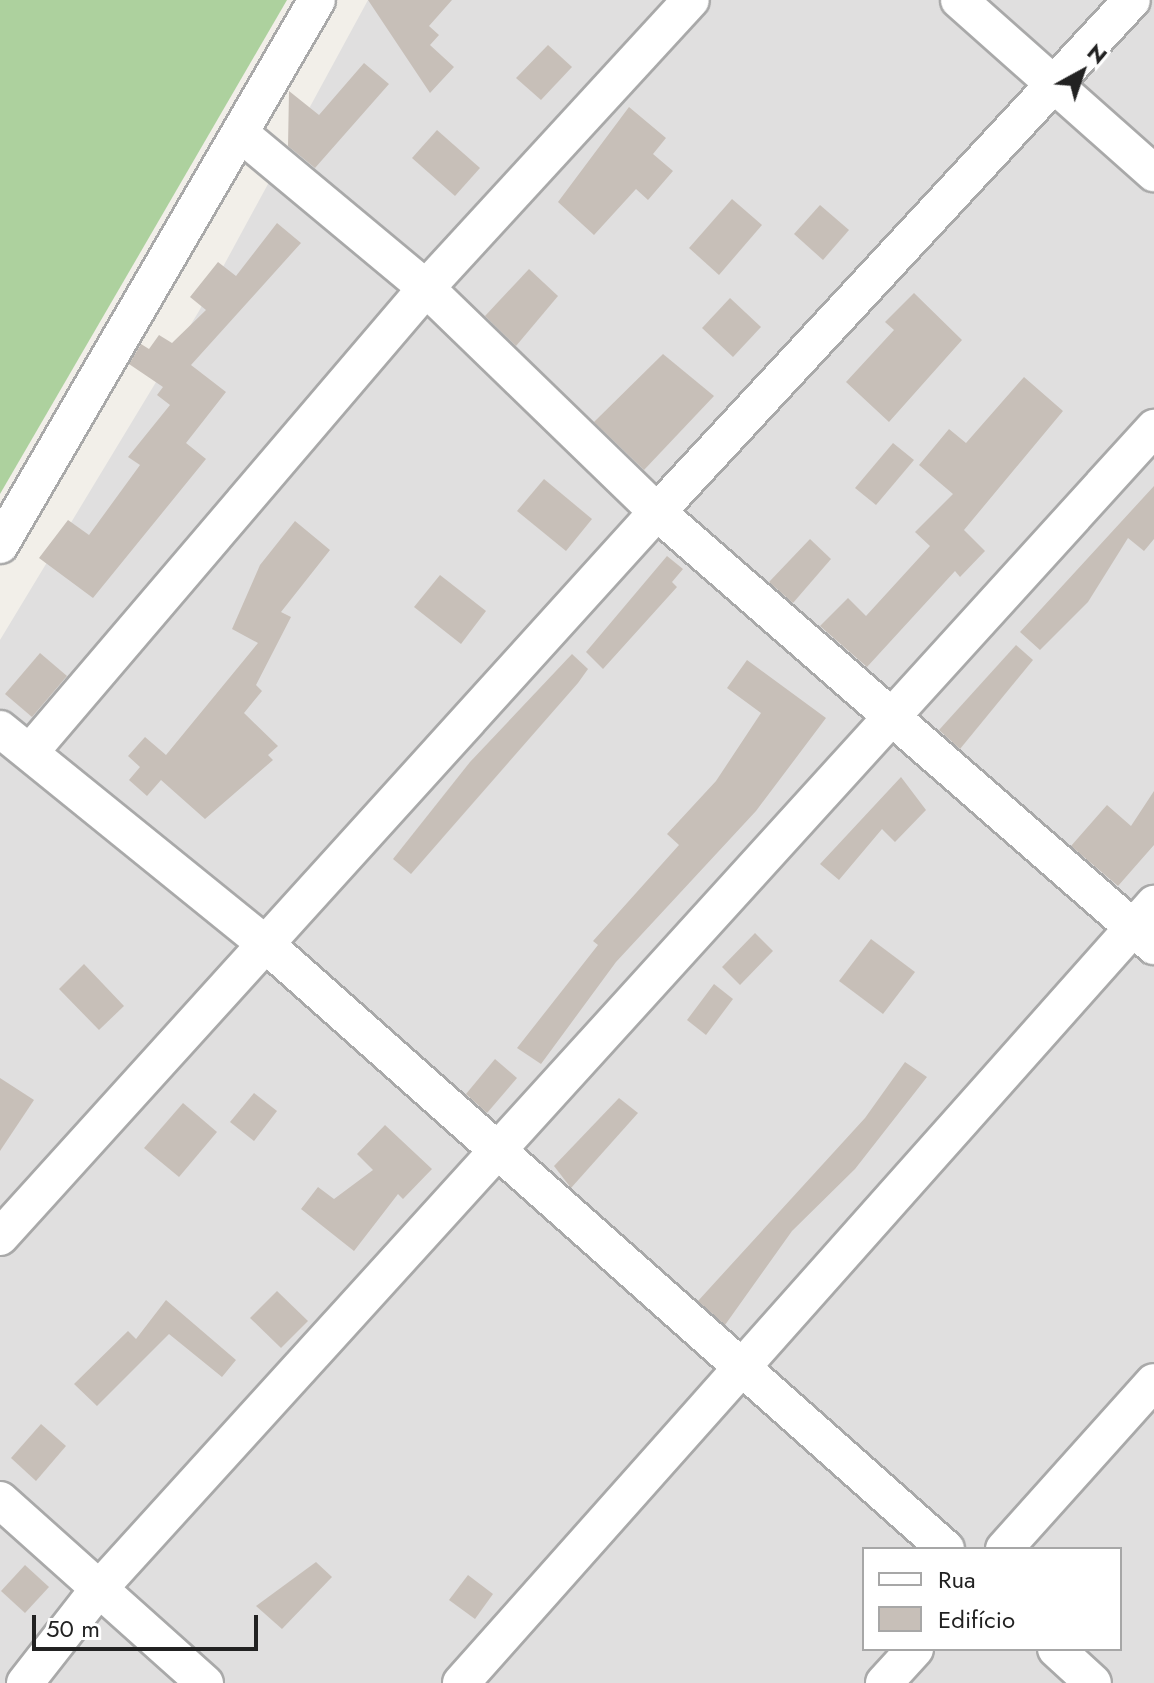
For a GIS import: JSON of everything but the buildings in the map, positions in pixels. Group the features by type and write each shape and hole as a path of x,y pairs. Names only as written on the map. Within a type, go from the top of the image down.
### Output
{"street":[{"path":"0,545 317,0"},
{"path":"31,751 426,288 691,0"},
{"path":"959,0 1154,173"},
{"path":"0,1237 262,941 657,512 1055,87 1132,0"},
{"path":"241,134 426,288 657,512 894,721 1147,926 741,1366 461,1683"},
{"path":"25,1683 97,1591 894,721 1154,428"},
{"path":"0,729 262,941 497,1156 741,1366 944,1547"},
{"path":"1006,1547 1154,1382"},
{"path":"0,1500 97,1591 205,1683"},
{"path":"884,1683 913,1651"},
{"path":"1058,1651 1093,1683"}],"shaded area":[{"path":"368,0 1154,0 1154,1683 0,1683 0,640 199,311"}],"green space":[{"path":"0,0 287,0 0,494"}]}
